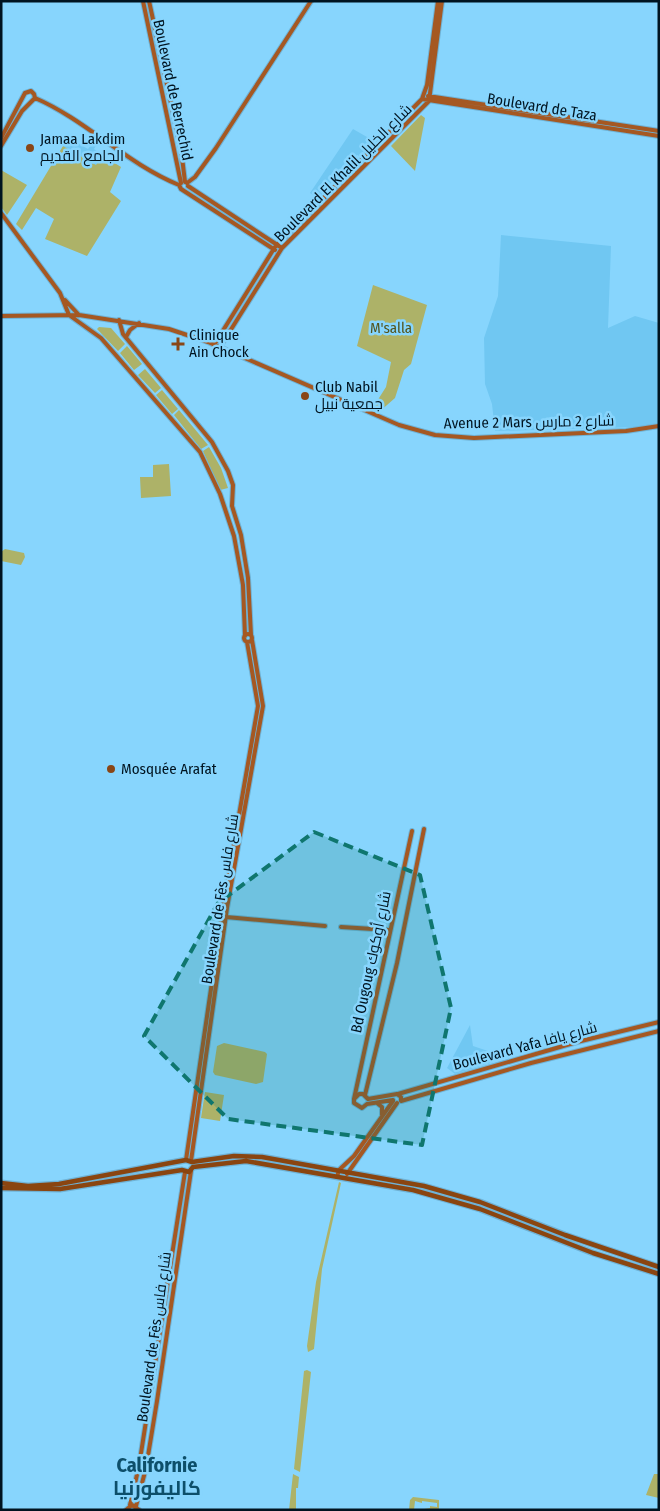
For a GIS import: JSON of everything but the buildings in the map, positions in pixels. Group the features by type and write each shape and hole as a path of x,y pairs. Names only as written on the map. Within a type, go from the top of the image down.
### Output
{"main road":[{"path":"1,1183 28,1186 59,1184 244,1155 424,1186 463,1197 659,1267"},
{"path":"1,1188 60,1189 183,1171 189,1164 246,1161 413,1190 462,1203 593,1253 659,1274"},
{"path":"183,1171 189,1164"}],"street":[{"name":"Boulevard de Berrechid","path":"143,1 184,184"},
{"name":"Boulevard de Berrechid","path":"149,1 181,149 184,184"},
{"path":"184,184 195,177 216,148 311,1"},
{"name":"Boulevard El Khalil شارع الخليل","path":"214,345 273,250 423,97 438,1"},
{"name":"Boulevard El Khalil شارع الخليل","path":"220,347 282,248 430,99 442,1"},
{"path":"430,58 435,58"},
{"path":"1,138 25,93 29,90 34,94 34,98"},
{"name":"Boulevard de Taza","path":"423,97 659,136"},
{"path":"24,98 28,102"},
{"path":"34,98 54,106 158,174 184,184 282,248"},
{"path":"1,146 28,102 34,98"},
{"name":"Boulevard de Taza","path":"430,99 659,131"},
{"path":"184,184 184,190 278,253"},
{"path":"1,212 63,298 79,315"},
{"path":"63,298 69,315 101,338 191,440 208,466 220,494 236,542 243,585 245,636 252,638"},
{"name":"Avenue 2 Mars شارع 2 مارس","path":"1,316 79,315 139,323 176,331 220,347 399,424 435,435 474,438 618,431 659,426"},
{"name":"Boulevard de Fès شارع فاس","path":"119,320 126,337 212,442 228,471 234,489 232,506 241,535 248,578 252,638 263,706 226,917 189,1164"},
{"path":"126,337 130,330 139,323"},
{"name":"Boulevard de Fès شارع فاس","path":"138,1508 157,1401 222,907 258,706 245,636"},
{"path":"247,642 252,638"},
{"name":"Bd Ougoug شارع أوكوك","path":"367,1100 424,829"},
{"name":"Bd Ougoug شارع أوكوك","path":"354,1099 389,930 412,831"},
{"path":"226,917 325,926"},
{"path":"341,927 389,930"},
{"name":"Boulevard Yafa شارع يافا","path":"367,1100 396,1099 522,1056 659,1022"},
{"name":"Boulevard Yafa شارع يافا","path":"367,1100 377,1103 396,1099 659,1031"},
{"path":"359,1094 367,1100 362,1108 357,1107 354,1099 359,1094"},
{"path":"337,1176 339,1170 354,1156 396,1099"},
{"path":"346,1179 348,1172 396,1099"},
{"path":"377,1103 382,1107 381,1117"},
{"name":"Boulevard de Fès شارع فاس","path":"130,1505 139,1466 183,1171"},
{"path":"126,1510 130,1505 138,1508"}],"highlighted area":[{"path":"314,832 420,875 451,1008 422,1145 228,1119 144,1036 218,903"}],"shaded area":[{"path":"353,129 374,141 362,157 357,155 346,172 344,171 336,182 333,180 327,191 324,191 319,199 310,193"},
{"path":"69,138 88,149 94,141 98,142 94,149 102,155 96,165 63,146"},
{"path":"501,235 611,246 608,328 635,316 659,323 659,423 637,427 495,431 492,404 485,384 484,338 498,296"},
{"path":"470,1025 473,1046 491,1052 494,1062 455,1074 447,1068"}],"green space":[{"path":"421,115 425,118 415,171 391,146"},
{"path":"63,146 96,165 102,155 121,167 110,192 121,201 87,256 45,239 54,219 36,208 22,230 16,224"},
{"path":"1,170 27,185 7,215 1,207"},
{"name":"M'salla","path":"373,285 427,305 411,364 404,370 395,398 379,412 372,409 386,387 391,362 357,346"},
{"path":"99,327 111,328 125,344 118,351 97,329"},
{"path":"127,346 142,364 134,370 120,353"},
{"path":"145,369 161,388 155,393 138,375"},
{"path":"162,390 178,409 172,414 156,395"},
{"path":"179,410 208,445 201,449 174,415"},
{"path":"209,447 221,468 228,488 220,490 203,451"},
{"path":"169,464 171,496 141,498 140,477 153,477 153,465"},
{"path":"5,549 24,553 25,557 21,565 1,561 1,552"},
{"path":"224,1043 267,1054 263,1082 256,1084 215,1075 213,1072 217,1046"},
{"path":"205,1092 224,1095 220,1121 201,1118"},
{"path":"339,1182 341,1183 322,1269 314,1349 308,1352 307,1346 316,1282"},
{"path":"304,1371 311,1372 300,1472 294,1469"},
{"path":"293,1474 299,1477 298,1488 296,1488 296,1510 289,1510"},
{"path":"654,1474 659,1474 659,1498 646,1495"},
{"path":"413,1497 439,1500 439,1510 418,1510 430,1508 430,1506 437,1507 437,1503 415,1501 414,1510 409,1510 410,1500"}],"place":[{"name":"Jamaa Lakdim الجامع القديم","path":"30,148"},
{"name":"Clinique Ain Chock","path":"178,344"},
{"name":"Club Nabil جمعية نبيل","path":"305,396"},
{"name":"Mosquée Arafat","path":"111,769"}],"district":[{"name":"Californie كاليفورنيا","path":"157,1476"}]}
